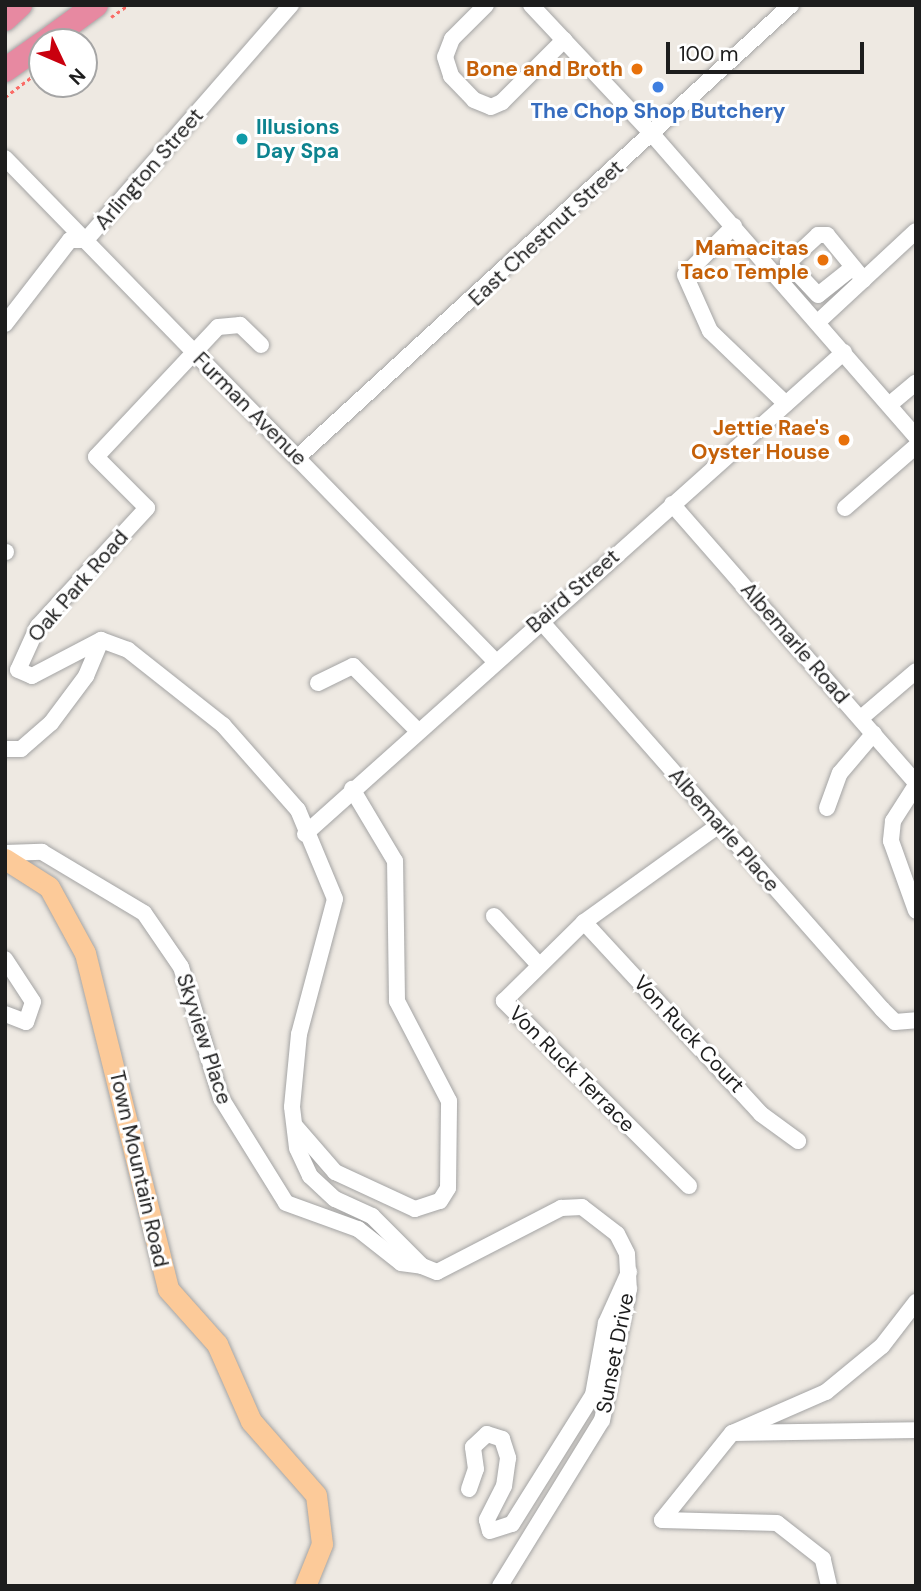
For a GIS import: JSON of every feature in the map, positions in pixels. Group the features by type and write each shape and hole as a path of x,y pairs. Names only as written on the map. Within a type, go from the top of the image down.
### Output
{"highway":[{"path":"5,19 20,5"},
{"path":"65,28 96,5"},
{"path":"5,70 28,54"}],"main road":[{"name":"Town Mountain Road","path":"5,859 28,870 62,904 85,953 168,1289 217,1344 251,1421 316,1495 322,1544 305,1586"}],"street":[{"name":"Arlington Street","path":"5,324 70,240 86,240 291,5"},
{"path":"486,5 452,39 445,57 451,76 474,100 491,107 502,102 564,40"},
{"path":"531,5 734,226 787,273 825,299"},
{"name":"East Chestnut Street","path":"298,457 791,5"},
{"name":"Furman Avenue","path":"5,158 495,662"},
{"path":"734,226 685,275 710,331 786,404"},
{"path":"805,306 864,280 916,231"},
{"path":"864,280 827,235 818,235 788,263 787,273 805,306 916,437"},
{"path":"819,321 825,299 852,268"},
{"path":"194,352 228,323 240,324 261,345"},
{"name":"Oak Park Road","path":"101,640 32,676 18,670 38,626 147,508 96,457 194,352"},
{"name":"Baird Street","path":"305,834 352,789 844,352"},
{"path":"889,405 916,382"},
{"path":"845,508 916,446"},
{"name":"Albemarle Road","path":"672,504 916,784"},
{"name":"Albemarle Place","path":"541,620 882,1009 895,1022 916,1020"},
{"path":"5,749 21,749 51,723 86,676 101,640 128,650 223,725 298,810 305,834 335,899 299,1034 295,1125 310,1176 335,1199 372,1216 422,1266"},
{"path":"318,683 353,666 418,731"},
{"path":"861,718 916,671"},
{"path":"827,808 840,774 874,733"},
{"path":"916,784 893,821 891,841 916,911"},
{"path":"295,1125 335,1172 415,1209 440,1201 448,1188 449,1101 397,1001 395,861 352,789"},
{"name":"Von Ruck Terrace","path":"689,1186 504,1001 538,964 584,922 719,825"},
{"name":"Skyview Place","path":"5,853 42,852 144,913 181,967 221,1098 286,1203 358,1230 401,1263 422,1266"},
{"path":"5,870 28,870"},
{"path":"494,916 538,964"},
{"name":"Von Ruck Court","path":"584,922 761,1114 798,1141"},
{"path":"5,959 33,1002 26,1022 5,1014"},
{"name":"Sunset Drive","path":"422,1266 437,1272 452,1268 546,1211 582,1207 617,1234 629,1272 602,1420 500,1586"},
{"path":"469,1489 476,1469 472,1447 486,1434 502,1440 508,1458 504,1486 487,1520 490,1531 512,1524 593,1395 606,1323 629,1272"},
{"path":"829,1586 823,1559 777,1523 662,1520 732,1433 827,1392 882,1346 913,1310"},
{"path":"732,1433 916,1430"}],"path":[{"path":"5,97 28,80"}],"place":[{"name":"Bone and Broth","path":"637,69"},
{"name":"The Chop Shop Butchery","path":"658,87"},
{"name":"Illusions Day Spa","path":"242,139"},
{"name":"Mamacitas Taco Temple","path":"823,260"},
{"name":"Jettie Rae's Oyster House","path":"844,440"}]}
